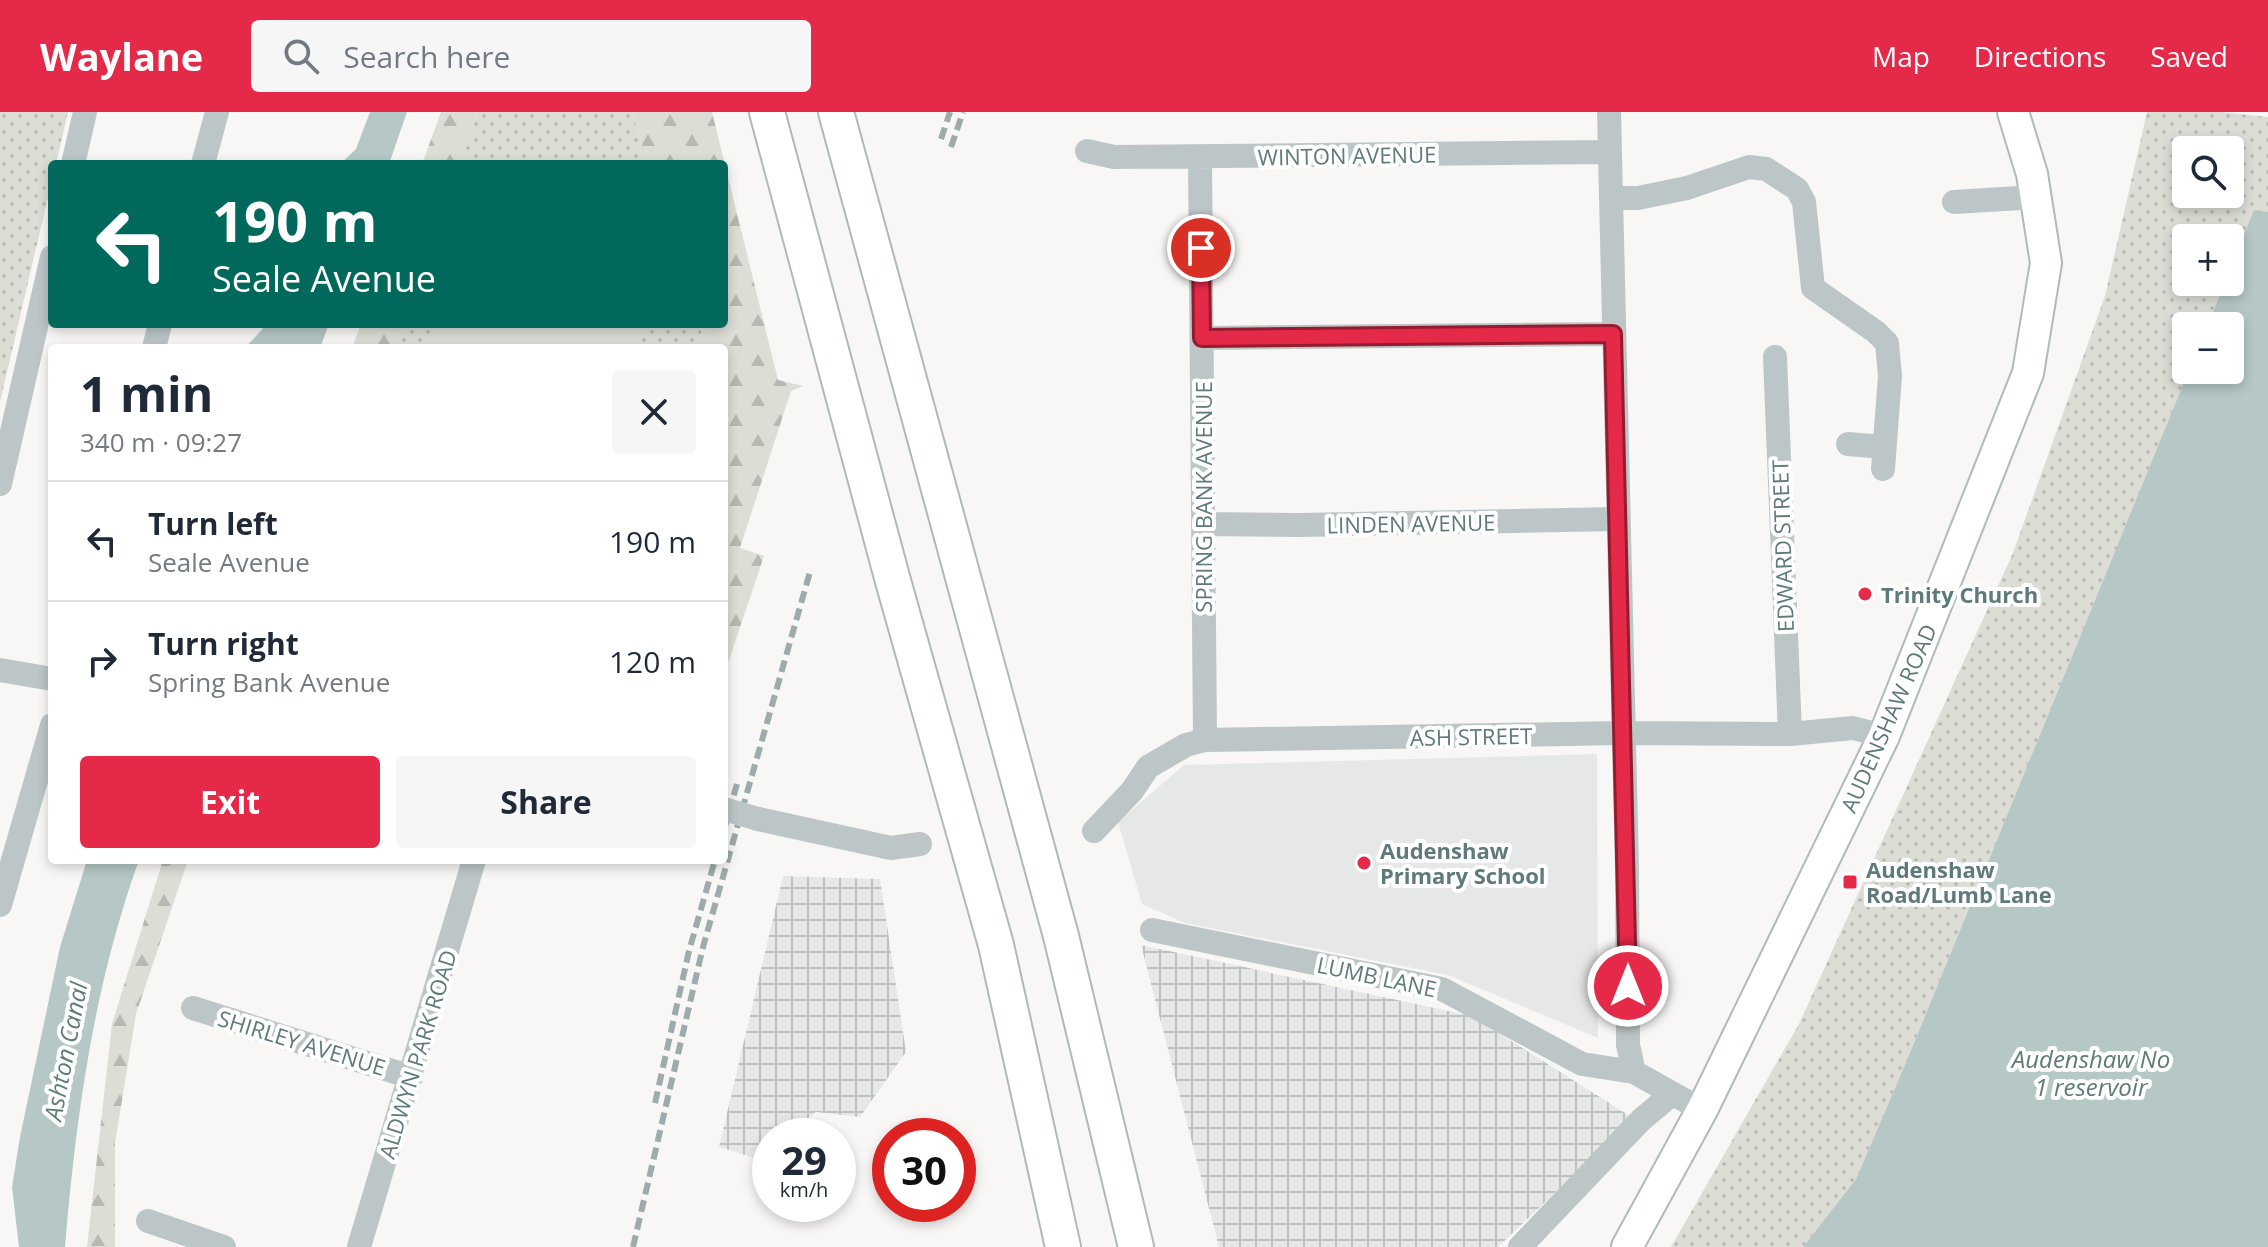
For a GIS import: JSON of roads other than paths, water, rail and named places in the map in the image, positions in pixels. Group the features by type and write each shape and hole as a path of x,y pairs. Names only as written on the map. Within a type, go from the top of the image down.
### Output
{"highway":[{"path":"767,112 893,581 996,945 1063,1247"},
{"path":"836,112 1061,936 1136,1247"}],"main road":[{"name":"AUDENSHAW ROAD","path":"1627,1247 1702,1110 1884,736 2028,373 2046,263 2032,174 2013,112"}],"street":[{"path":"74,160 85,112"},
{"path":"204,160 217,112"},
{"path":"1609,112 1627,868 1628,1045 1634,1072 1702,1110"},
{"name":"WINTON AVENUE","path":"1087,151 1114,157 1608,152"},
{"name":"SPRING BANK AVENUE","path":"1200,157 1205,740"},
{"path":"1612,198 1638,198 1687,188 1749,167 1766,169 1797,189 1804,202 1813,288 1887,343 1890,376 1883,458 1848,444"},
{"path":"1954,202 2036,197"},
{"path":"0,484 48,274"},
{"path":"1202,338 1613,334"},
{"name":"EDWARD STREET","path":"1775,357 1790,734"},
{"name":"LINDEN AVENUE","path":"1204,524 1617,519"},
{"path":"0,670 48,678"},
{"name":"ASH STREET","path":"1094,831 1132,791 1148,767 1186,745 1205,740 1622,733 1790,734 1853,728 1884,736"},
{"path":"0,905 48,739"},
{"path":"728,810 891,848 920,844"},
{"name":"ALDWYN PARK ROAD","path":"359,1247 473,864"},
{"name":"LUMB LANE","path":"1152,930 1442,989 1582,1064 1634,1072"},
{"name":"SHIRLEY AVENUE","path":"193,1008 411,1077"},
{"path":"1520,1247 1641,1120 1672,1094"},
{"path":"148,1221 224,1247"}],"water":[{"path":"370,112 407,112 390,160 344,160 356,149"},
{"name":"Audenshaw No 1 reservoir","path":"2254,210 2268,212 2268,1247 1803,1247 1856,1179 2183,384 2244,384 2244,312 2213,312 2219,296 2244,296 2244,235"},
{"path":"263,328 328,328 322,344 249,344"},
{"name":"Ashton Canal","path":"86,864 138,864 110,955 89,1051 65,1247 19,1247 12,1187 60,947"}],"railway":[{"path":"941,139 950,112"},
{"path":"951,147 963,112"},
{"path":"728,859 810,572"},
{"path":"728,816 737,784"},
{"path":"655,1103 689,951 714,864"},
{"path":"633,1247 703,947 727,864"}],"place":[{"name":"Trinity Church","path":"1865,594"},
{"name":"Audenshaw Primary School","path":"1364,863"},
{"name":"Audenshaw Road/Lumb Lane","path":"1850,882"}]}
